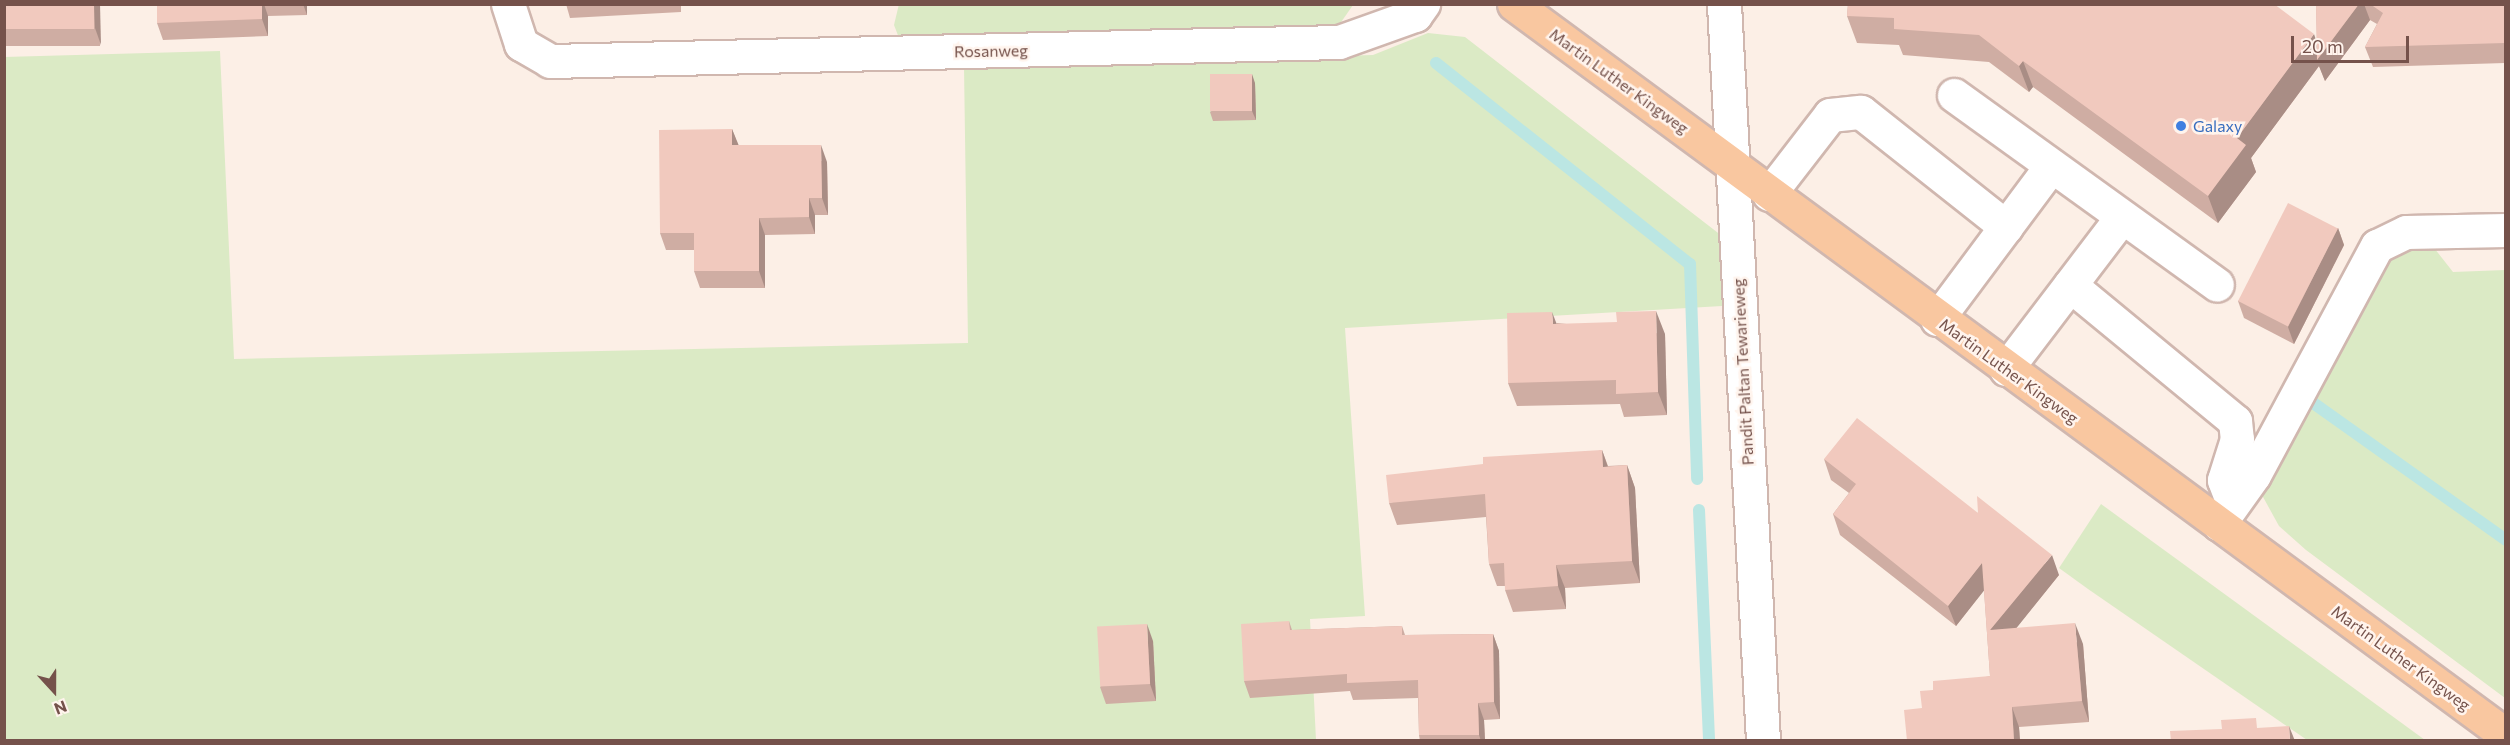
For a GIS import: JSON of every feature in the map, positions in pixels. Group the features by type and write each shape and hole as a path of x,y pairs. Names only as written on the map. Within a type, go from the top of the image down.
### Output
{"main road":[{"name":"Martin Luther Kingweg","path":"1514,4 1729,161 1769,194 2006,369 2226,513 2505,735"}],"street":[{"name":"Rosanweg","path":"508,4 521,44 550,61 1339,42 1415,15 1423,4"},
{"name":"Pandit Paltan Tewarieweg","path":"1724,4 1729,161 1763,741"},
{"path":"1954,95 2217,285"},
{"path":"1769,194 1830,115 1861,112 2006,227"},
{"path":"1937,319 2051,166"},
{"path":"2006,369 2122,217"},
{"path":"2226,513 2325,350 2377,246 2406,232 2505,230"},
{"path":"2070,285 2235,420 2237,439 2224,480 2226,513"}],"green space":[{"path":"899,4 1353,5 1337,28 899,38 894,25"},
{"path":"1428,33 1465,37 1722,236 1722,306 1345,328 1365,616 1310,619 1316,740 5,740 4,57 220,51 234,359 968,343 964,67 1373,55"},
{"path":"2431,244 2453,272 2505,270 2505,698 2306,550 2279,526 2257,486 2374,250"},
{"path":"2101,504 2425,740 2307,740 2059,568"}],"building":[{"path":"4,4 94,4 94,29 4,29"},
{"path":"157,4 262,4 262,19 157,23"},
{"name":"Galaxy","path":"1848,4 2274,4 2314,34 2237,138 2246,145 2208,196 2023,61 2019,66 1979,35 1894,29 1894,18 1847,16"},
{"path":"2316,4 2359,4 2317,60"},
{"path":"2370,4 2505,4 2505,43 2365,47 2383,13"},
{"path":"1210,74 1252,74 1252,111 1210,111"},
{"path":"732,129 732,145 821,145 822,198 809,198 809,217 759,218 759,271 694,271 694,233 660,233 659,130"},
{"path":"2288,203 2338,228 2288,326 2238,301"},
{"path":"1656,311 1658,392 1616,394 1616,380 1508,383 1507,313 1552,312 1553,324 1617,322 1616,312"},
{"path":"1857,418 1978,513 1977,496 2052,555 1990,630 2075,623 2082,701 2012,707 2014,741 1907,741 1904,710 1922,708 1920,691 1933,690 1933,681 1990,676 1982,563 1948,606 1833,514 1856,484 1824,459"},
{"path":"1602,450 1603,467 1627,465 1632,561 1556,565 1558,586 1505,590 1504,563 1489,564 1485,494 1389,503 1386,475 1483,464 1483,457"},
{"path":"1289,621 1290,630 1402,626 1402,635 1493,634 1494,702 1478,703 1479,735 1419,735 1418,680 1347,683 1347,674 1244,681 1241,624"},
{"path":"1147,624 1150,684 1100,687 1097,627"},
{"path":"2256,718 2257,728 2289,726 2290,741 2171,741 2170,731 2222,729 2221,720"}],"waterway":[{"path":"1436,63 1690,264 1697,479"},
{"path":"2309,400 2506,540"},
{"path":"1699,510 1709,740"}],"place":[{"name":"Galaxy","path":"2181,126"}]}
